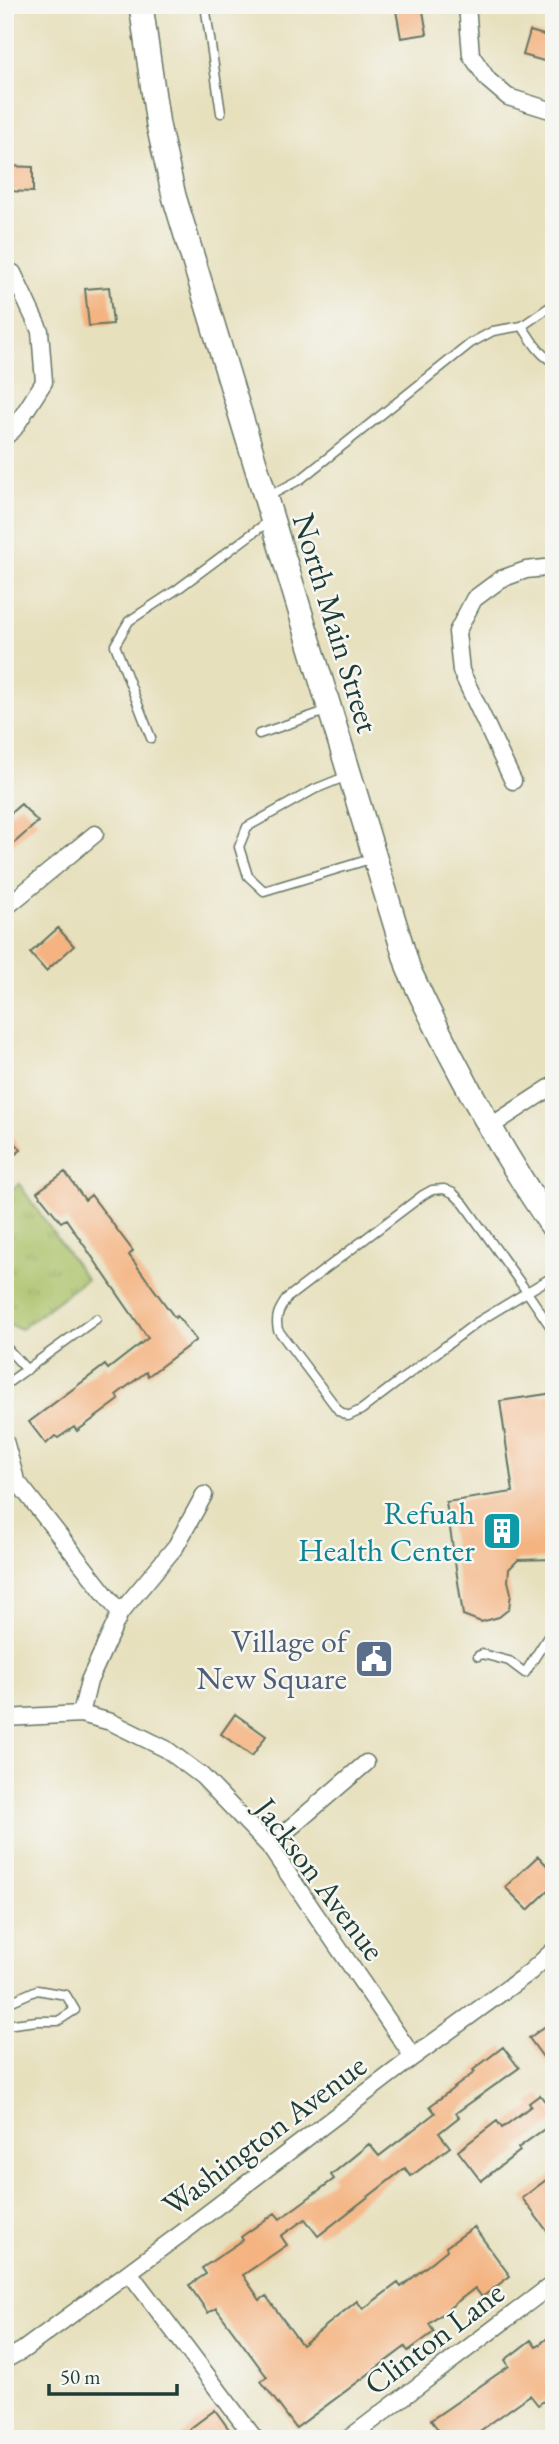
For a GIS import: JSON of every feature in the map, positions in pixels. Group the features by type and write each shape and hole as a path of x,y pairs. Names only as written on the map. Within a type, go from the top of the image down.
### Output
{"main road":[{"name":"North Main Street","path":"141,5 158,125 174,196 409,970 447,1051 488,1128 554,1229"}],"street":[{"path":"467,5 471,55 488,80 508,97 554,109"},
{"path":"5,437 14,429 44,382 40,331 13,273"},
{"path":"513,781 461,671 457,632 474,599 501,579 526,570 554,567"},
{"path":"5,908 94,834"},
{"path":"488,1128 554,1085"},
{"path":"5,1441 16,1480 120,1614"},
{"path":"81,1714 89,1681 120,1614 176,1546 204,1495"},
{"name":"Jackson Avenue","path":"5,1718 81,1714 111,1721 166,1749 202,1776 270,1846 413,2057"},
{"path":"270,1846 366,1763"},
{"name":"Washington Avenue","path":"5,2360 23,2350 129,2272 530,1972 554,1950"},
{"path":"129,2272 255,2439"},
{"name":"Clinton Lane","path":"348,2439 554,2283"}],"lane":[{"path":"205,5 221,113"},
{"path":"151,738 115,645 129,621 179,588 301,479 471,343 493,331 522,326 554,304"},
{"path":"522,326 536,347 547,359 554,362"},
{"path":"259,734 329,710"},
{"path":"349,775 316,789 247,827 239,847 248,876 264,891 374,858"},
{"path":"554,1276 527,1292 476,1323 360,1410 348,1416 339,1411 331,1401 278,1330 276,1320 288,1298 432,1190 444,1189 453,1193 464,1204 527,1292 554,1332"},
{"path":"5,1385 96,1319"},
{"path":"5,1346 27,1370"},
{"path":"478,1656 482,1654 509,1661 525,1673 554,1627"},
{"path":"5,2004 37,1990 66,1995 75,2010 58,2021 5,2025"}],"green space":[{"path":"19,1184 86,1279 21,1329 5,1324 5,1194"}],"building":[{"path":"395,5 422,5 427,34 401,38"},
{"path":"530,31 554,38 554,64 523,55"},
{"path":"5,166 33,167 33,192 5,191"},
{"path":"109,287 113,324 89,326 85,289"},
{"path":"21,804 38,822 5,851 5,818"},
{"path":"58,928 74,946 46,971 30,953"},
{"path":"5,1129 21,1150 5,1162"},
{"path":"65,1172 85,1200 91,1195 133,1251 129,1255 175,1318 177,1316 196,1340 148,1376 146,1372 116,1395 119,1400 77,1431 74,1427 58,1438 55,1436 46,1444 29,1422 105,1365 108,1369 148,1338 66,1219 61,1222 37,1192"},
{"name":"Refuah Health Center","path":"554,1393 554,1559 518,1560 509,1569 509,1609 499,1617 481,1622 463,1615 446,1502 513,1492 500,1401"},
{"path":"235,1714 266,1736 252,1756 221,1734"},
{"path":"538,1856 554,1873 554,1885 528,1910 505,1887"},
{"path":"554,2020 554,2072 529,2038"},
{"path":"503,2047 519,2068 456,2113 459,2117 439,2133 450,2147 411,2176 405,2168 318,2236 305,2219 281,2236 287,2245 243,2275 260,2300 266,2296 302,2345 357,2301 363,2309 398,2283 401,2287 447,2250 446,2247 474,2227 510,2276 482,2297 475,2288 429,2324 434,2332 408,2351 405,2347 296,2428 261,2381 267,2377 216,2308 208,2313 189,2285 206,2274 202,2268 243,2240 241,2237 275,2213 280,2219 334,2179 331,2175 369,2144 379,2156 435,2113 430,2106"},
{"path":"540,2095 554,2113 554,2122 518,2148 520,2151 481,2181 458,2151 497,2121 502,2128 531,2106 529,2103"},
{"path":"554,2174 554,2240 522,2198"},
{"path":"554,2333 554,2394 538,2405 530,2395 480,2431 486,2439 445,2439 431,2420 509,2366 505,2360 531,2340 536,2347"},
{"path":"215,2410 236,2439 176,2439"}],"place":[{"name":"Refuah Health Center","path":"502,1531"},
{"name":"Village of New Square","path":"374,1659"}]}
